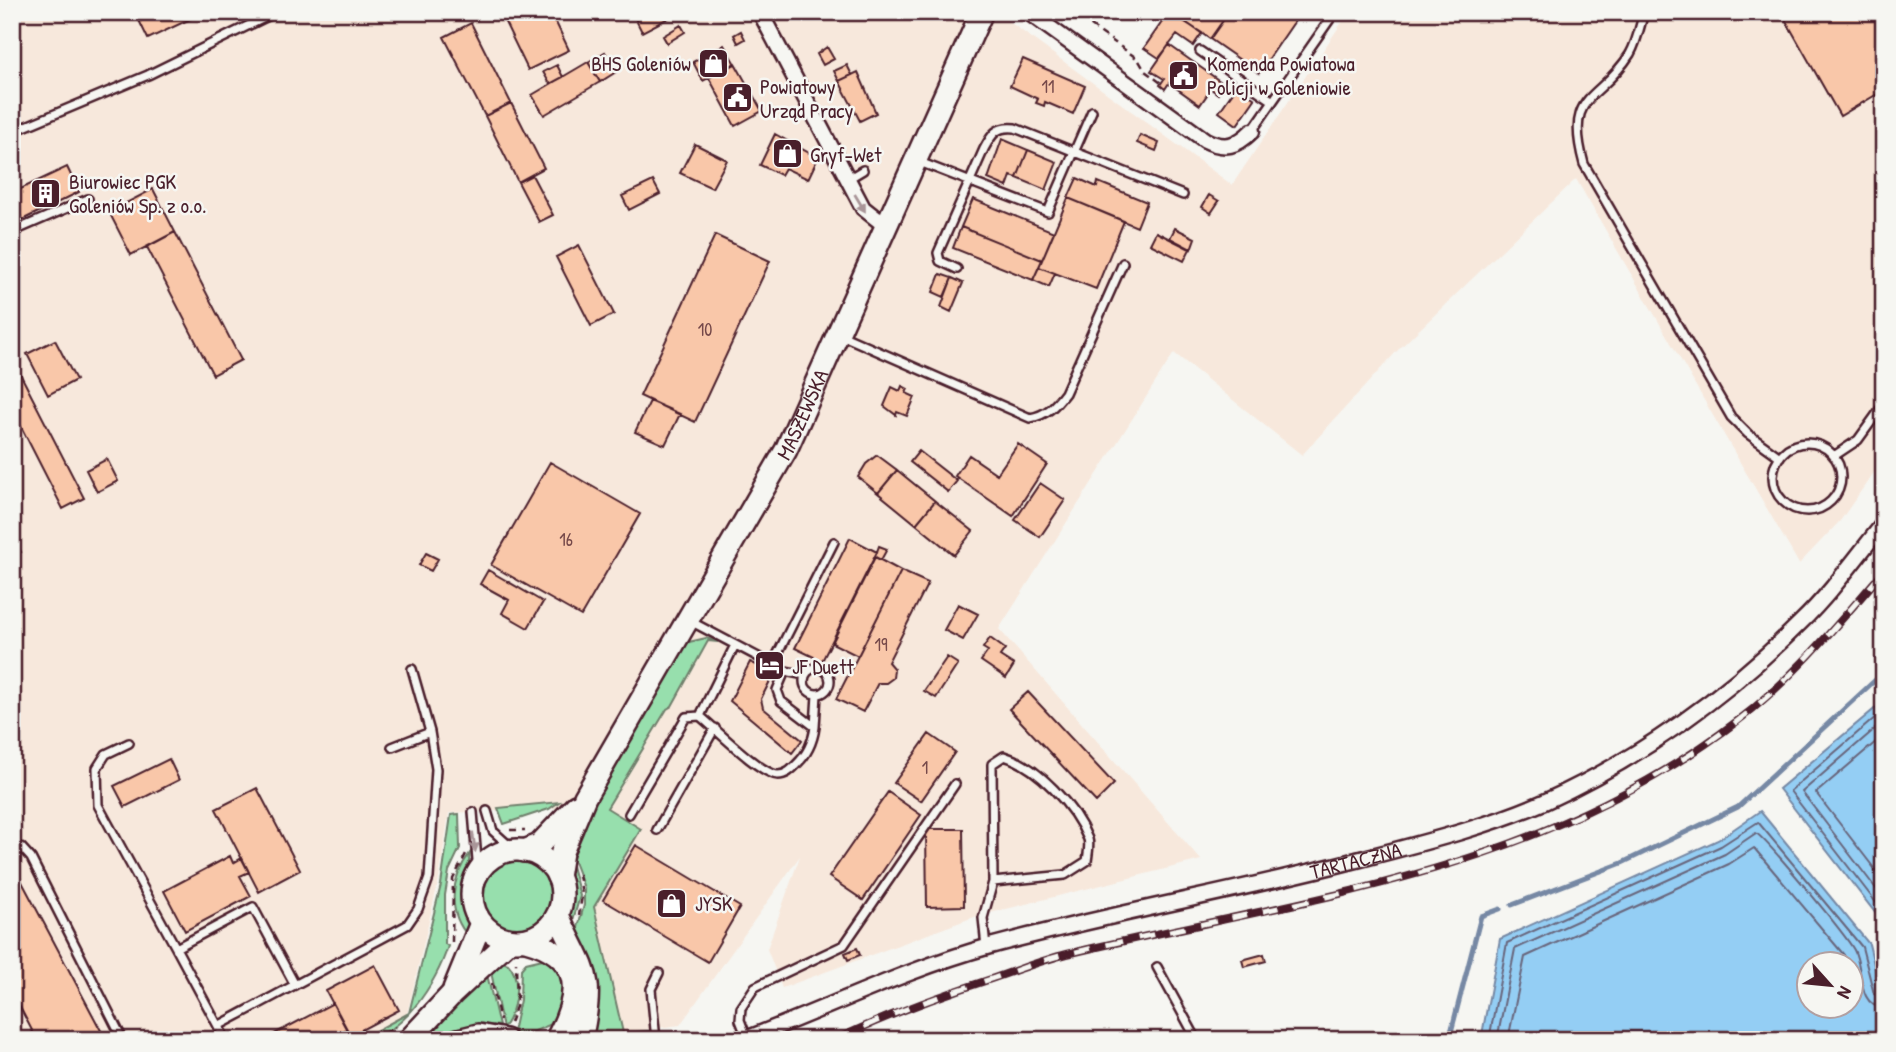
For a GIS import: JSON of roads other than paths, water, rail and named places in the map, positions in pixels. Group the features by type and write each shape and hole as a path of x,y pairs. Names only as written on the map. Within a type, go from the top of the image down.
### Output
{"street":[{"path":"760,12 867,214 887,227"},
{"name":"MASZEWSKA","path":"567,872 562,852 585,797 786,450 982,12"},
{"path":"1037,15 1205,141 1228,147 1240,143 1252,131"},
{"name":"TARTACZNA","path":"745,1039 890,978 986,947 1395,850 1487,824 1545,801 1606,769 1686,720 1740,678 1802,621 1884,523"},
{"name":"MASZEWSKA","path":"519,850 539,845 585,797"},
{"path":"556,1040 574,1000 573,977 555,952 497,936 481,923 472,903 478,872 493,857 519,850 567,872 562,896 567,919 589,979 589,1004 581,1040"},
{"path":"407,1030 452,994 500,947 567,919"},
{"path":"452,994 481,923"},
{"path":"458,1040 505,1032"}],"lane":[{"path":"12,132 148,75 276,12"},
{"path":"1252,131 1335,12"},
{"path":"1644,12 1629,56 1592,93 1579,114 1577,127 1584,164 1731,418 1780,457"},
{"path":"1200,51 1273,101"},
{"path":"917,161 1048,212 1092,111"},
{"path":"957,269 937,257 993,132 999,128 1014,128 1183,195"},
{"path":"847,180 863,170"},
{"path":"12,232 88,198"},
{"path":"839,334 1030,418 1041,416 1065,393 1123,263"},
{"path":"1834,456 1858,440 1884,404"},
{"path":"1807,443 1818,444 1834,456 1839,466 1840,487 1827,504 1807,511 1797,509 1779,497 1773,477 1780,457 1787,449 1807,443"},
{"path":"772,665 834,542"},
{"path":"689,621 785,671 805,675 816,668 828,674 828,687 817,694"},
{"path":"700,716 735,645"},
{"path":"219,1026 407,925 418,909 429,878 436,769 430,732 412,669"},
{"path":"785,671 777,690 781,701 815,727"},
{"path":"805,675 805,686 817,694"},
{"path":"629,814 686,717 700,716 775,775 786,774 800,762 813,742 817,694"},
{"path":"657,830 715,728"},
{"path":"392,747 430,732"},
{"path":"129,743 106,754 97,768 98,805 226,1040"},
{"path":"986,947 983,918 993,882 992,764 1004,756 1019,761 1043,778 1066,805 1089,841 1087,860 1065,875 993,882"},
{"path":"745,1039 740,1020 741,1008 755,987 844,945 955,785"},
{"path":"487,811 493,831 519,850"},
{"path":"473,812 478,872"},
{"path":"12,849 21,847 31,858 123,1040"},
{"path":"176,948 253,907 295,985"},
{"path":"1157,967 1197,1040"},
{"path":"656,1040 651,989 659,973"},
{"path":"12,1031 17,1040"}],"water":[{"path":"1884,701 1884,924 1779,789"},
{"path":"1760,811 1869,944 1884,1005 1884,1040 1481,1040 1500,939 1718,840"}],"waterway":[{"path":"1512,905 1622,863 1738,807 1884,672"},
{"path":"1449,1040 1481,916 1500,909"}],"railway":[{"path":"835,1040 913,1006 1048,959 1332,896 1417,874 1501,847 1583,814 1663,772 1760,703 1833,630 1884,571"}],"place":[{"name":"BHS Goleniów","path":"714,63"},
{"name":"Komenda Powiatowa Policji w Goleniowie","path":"1184,75"},
{"name":"Powiatowy Urząd Pracy","path":"737,98"},
{"name":"Gryf-Wet","path":"787,154"},
{"name":"Biurowiec PGK Goleniów Sp. z o.o.","path":"46,193"},
{"name":"JF Duett","path":"769,666"},
{"name":"JYSK","path":"672,903"}]}
